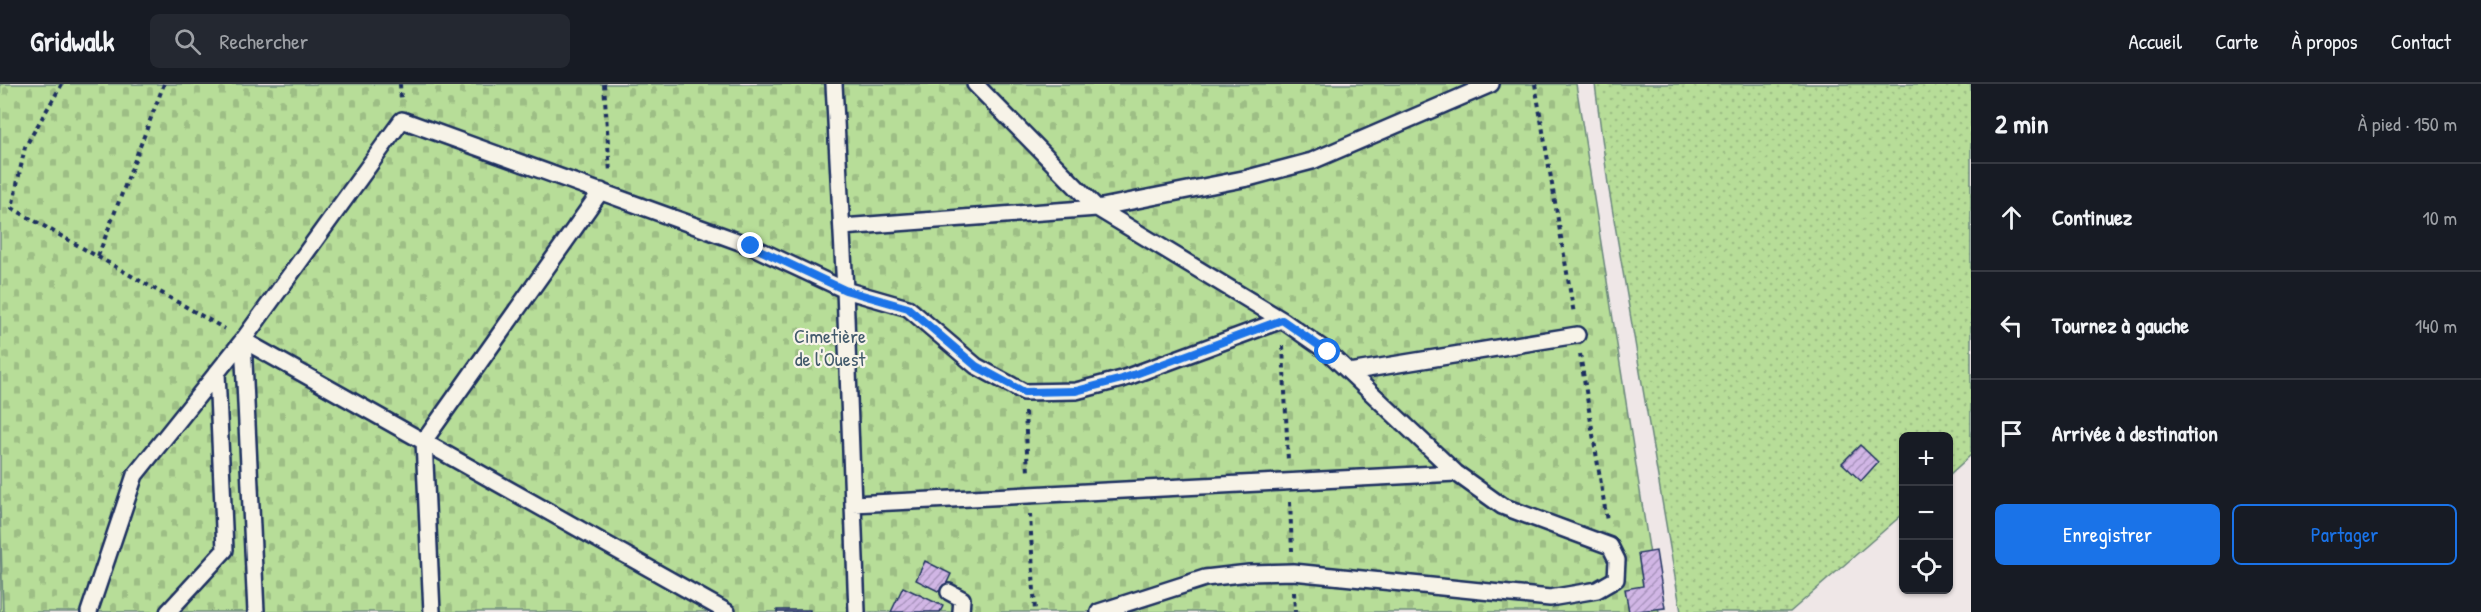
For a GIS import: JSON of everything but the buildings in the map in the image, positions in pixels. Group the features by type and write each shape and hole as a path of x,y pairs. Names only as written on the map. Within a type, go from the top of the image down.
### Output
{"lane":[{"path":"834,84 845,290 857,612"},
{"path":"975,84 1097,208 1282,320 1328,352 1456,474 1502,506 1610,546 1617,560 1616,579 1597,590 1550,598 1293,572 1249,573 1205,578 1099,612"},
{"path":"842,227 1097,208 1248,178 1312,161 1491,84"},
{"path":"89,612 135,475 243,340 402,120 751,246 845,290 908,308 976,366 1024,392 1076,391 1122,379 1282,320"},
{"path":"432,612 424,441 606,193"},
{"path":"1349,372 1577,334"},
{"path":"243,340 728,612"},
{"path":"243,340 256,612"},
{"path":"168,612 225,550 217,373"},
{"path":"853,504 1456,474"},
{"path":"949,592 962,599 961,612"}],"path":[{"path":"62,84 25,147 12,208 243,340"},
{"path":"98,256 164,84"},
{"path":"604,84 606,193"}],"green space":[{"name":"Cimetière de l'Ouest","path":"0,84 1576,84 1659,612 3,612 0,507"},
{"path":"1595,84 1971,84 1971,455 1953,471 1953,432 1899,432 1899,517 1790,612 1681,612 1608,184"},
{"path":"0,507 3,612 0,612"}],"route":[{"path":"751,246 845,290 908,308 976,366 1024,392 1076,391 1122,379 1282,320 1328,352"}]}
